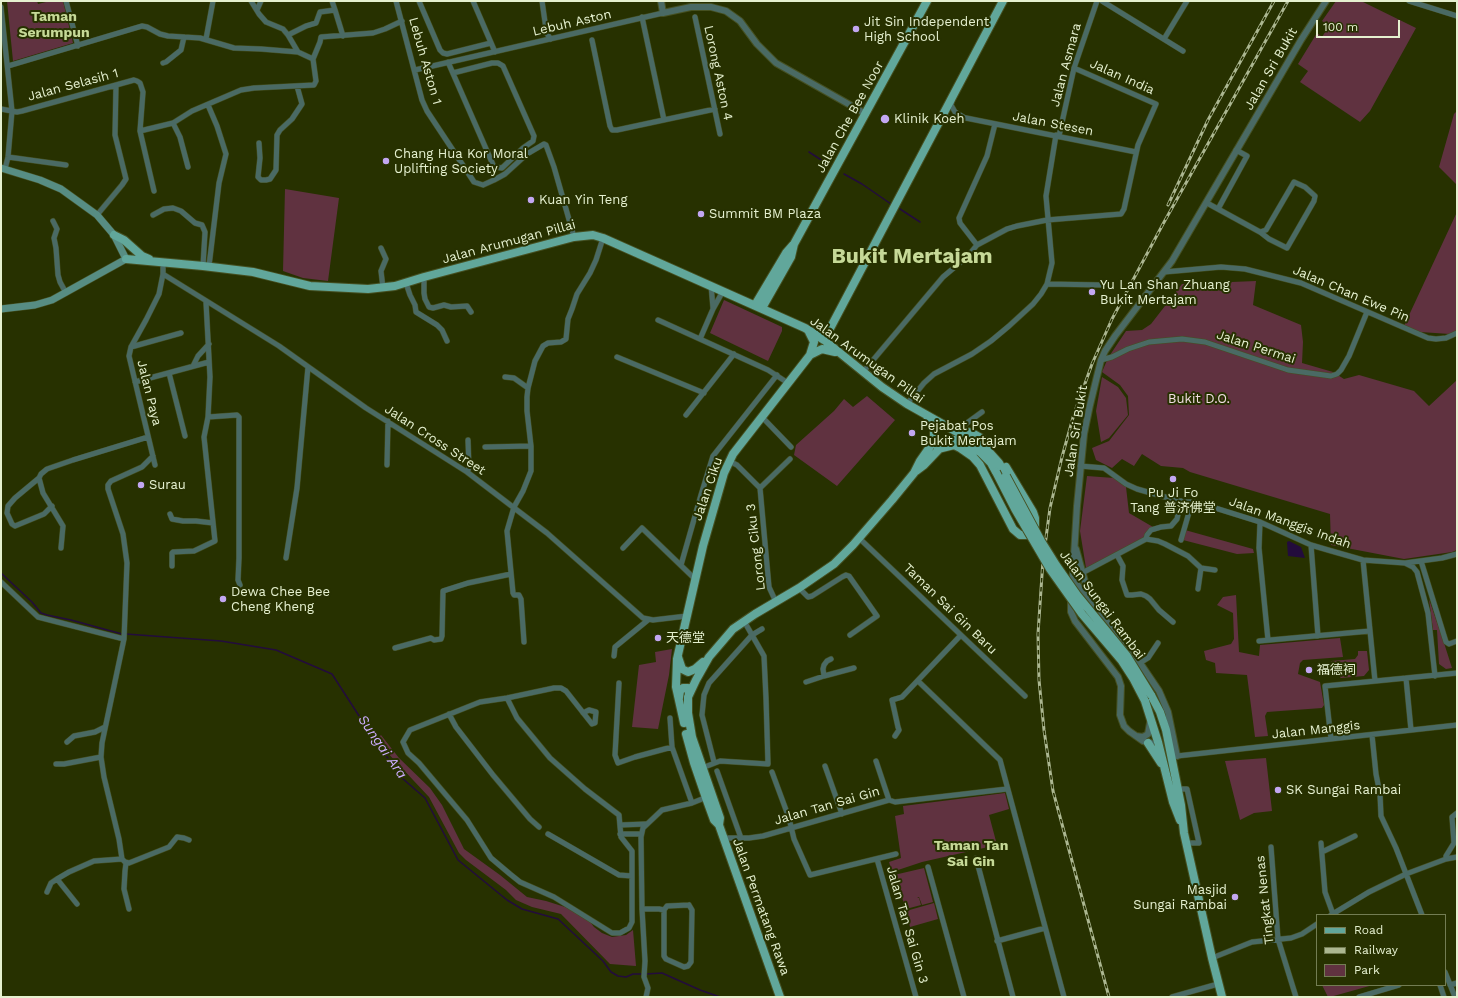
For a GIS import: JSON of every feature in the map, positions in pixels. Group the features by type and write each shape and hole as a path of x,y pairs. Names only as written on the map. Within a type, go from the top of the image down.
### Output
{"main road":[{"name":"Jalan Che Bee Noor","path":"759,307 786,254 794,244 927,1"},
{"path":"824,340 1003,1"},
{"path":"1,309 35,305 52,300 126,259 114,235 97,215 61,189 40,180 3,168"},
{"path":"114,235 124,240 142,256 152,261"},
{"name":"Jalan Arumugan Pillai","path":"126,259 253,272 310,286 348,289 383,288 574,237 593,235 711,285 805,328 824,340 863,372 926,416"},
{"path":"805,328 811,335 814,342 810,355"},
{"path":"810,355 822,349 838,352"},
{"name":"Jalan Ciku","path":"678,654 703,546 715,502 729,461 810,355"},
{"path":"914,473 932,445 935,436 933,425 926,416"},
{"name":"Jalan Sungai Rambai","path":"926,416 956,431 980,448 991,463 1019,516 1050,569 1082,614 1122,661 1148,698 1157,705 1163,720 1181,805 1183,828"},
{"path":"938,449 954,446 960,448 973,457 980,465 1013,529 1023,536 1031,533 1035,526 1033,512 995,451 972,433 956,431"},
{"path":"678,654 681,666 684,670 688,672 695,669 709,657 733,629 799,588 834,564 859,538 914,473 948,441 962,441 980,448"},
{"name":"Jalan Permatang Rawa","path":"678,654 676,683 689,747 706,792 714,820 719,825 724,838 780,997"},
{"path":"689,694 709,657"},
{"path":"679,699 680,691 683,688 688,688 689,694"},
{"name":"Jalan Permatang Rawa","path":"689,694 687,708 689,720 702,768 706,792"},
{"path":"1148,698 1162,732 1162,738 1158,742"},
{"name":"Jalan Sungai Rambai","path":"1148,698 1150,714 1174,807 1183,828 1187,843 1222,997"},
{"path":"1148,743 1159,760 1168,781"},
{"path":"1177,756 1181,789 1181,805"}],"street":[{"path":"66,1 78,46"},
{"path":"206,39 213,1"},
{"path":"251,1 266,22 283,29 298,52"},
{"path":"257,10 261,1"},
{"path":"332,1 343,36"},
{"name":"Lebuh Aston 1","path":"396,1 422,100 427,111 474,182 482,185 494,180 505,174 527,154 544,144 546,145 554,167 574,237"},
{"path":"419,1 440,50 443,53 447,54 491,43"},
{"path":"472,1 495,52"},
{"path":"542,1 547,34 551,39"},
{"path":"661,1 664,13"},
{"name":"Jalan Asmara","path":"1047,284 1052,263 1046,196 1074,68 1096,1"},
{"path":"1102,1 1183,51"},
{"path":"1164,40 1187,1"},
{"name":"Jalan Sri Bukit","path":"1148,743 1134,735 1124,726 1120,715 1121,686 1118,677 1072,616 1072,578 1080,466 1084,434 1090,405 1101,360 1115,336 1164,272 1301,40 1326,1"},
{"path":"1409,1 1457,16"},
{"path":"1,7 12,111 8,156 3,168"},
{"name":"Lebuh Aston","path":"415,70 691,7 711,7 726,11 740,21 757,44 776,63 866,114"},
{"path":"288,35 316,23 320,12 335,10"},
{"name":"Lorong Aston 4","path":"696,17 720,134"},
{"path":"642,18 664,120"},
{"path":"154,191 140,131 173,123 192,111 241,90 314,85 313,59 321,37 373,33 402,21"},
{"path":"8,66 142,26 168,36 206,39 234,48 298,52 313,59"},
{"path":"163,63 181,50 184,37"},
{"path":"592,40 612,130 715,109"},
{"path":"448,62 494,167 502,168 523,148 533,141 534,136 503,66 498,63 492,63 453,73"},
{"name":"Jalan India","path":"1074,68 1156,104 1136,152"},
{"name":"Jalan Selasih 1","path":"1,109 22,111 134,80 140,83 143,92 140,131"},
{"path":"97,215 126,179 115,135 116,85"},
{"path":"259,143 260,158 258,177 261,180 266,180 270,179 276,170 277,136 280,130 292,119 302,104 297,86"},
{"name":"Jalan Stesen","path":"952,97 951,105 958,114 966,118"},
{"path":"206,266 219,183 226,154 217,126 208,105"},
{"name":"Jalan Stesen","path":"940,121 946,118 966,118 1136,152"},
{"path":"173,123 180,137 188,167"},
{"path":"977,246 960,223 959,218 987,156 995,124"},
{"path":"1218,209 1247,156 1236,150"},
{"path":"863,372 943,277 968,256 977,246 1007,229 1017,226 1047,220 1121,214 1126,204 1136,152"},
{"path":"8,156 66,165"},
{"path":"1206,203 1287,248 1314,201 1315,196 1305,187 1294,182 1266,230 1260,232"},
{"path":"154,215 164,209 172,208 181,211 195,223 202,225 205,232 206,266"},
{"path":"53,221 57,229 54,238 58,275 66,293"},
{"path":"524,642 521,600 519,595 513,594 507,532 514,507 523,491 531,471 531,446 526,398 535,360 543,346 548,343 561,342 566,339 568,319 577,294 596,260 602,238"},
{"path":"381,248 386,259 382,272 383,288"},
{"name":"Jalan Paya","path":"155,465 129,356 131,347 159,294 163,274 163,262"},
{"name":"Jalan Chan Ewe Pin","path":"1164,272 1221,267 1245,269 1301,283 1428,338 1446,338 1457,333"},
{"name":"Jalan Cross Street","path":"163,274 279,346 366,408 467,472 547,533 643,618 648,620"},
{"path":"424,277 425,299 429,307 433,308 444,305 451,307 467,306 471,312"},
{"path":"406,283 415,305 416,312 437,325 442,330 447,341"},
{"path":"907,404 924,383 934,374 972,354 1009,326 1033,304 1047,284 1104,285"},
{"path":"711,285 713,309"},
{"path":"700,339 713,309 723,291"},
{"path":"172,566 173,552 194,551 215,541 206,471 204,437 208,417 210,377 206,302"},
{"name":"Jalan Permai","path":"1101,360 1149,342 1182,339 1205,342 1288,370 1331,376 1337,374 1341,370 1349,356 1367,312"},
{"path":"658,320 734,354 777,375 788,383"},
{"path":"131,347 181,333"},
{"path":"193,366 198,356 209,344"},
{"path":"686,415 734,354"},
{"path":"617,357 704,393"},
{"path":"135,382 209,362"},
{"path":"286,558 297,488 308,367"},
{"path":"169,373 186,436"},
{"path":"681,566 700,495 713,456 777,375"},
{"path":"505,377 514,378 528,388"},
{"path":"956,431 982,412"},
{"path":"208,417 237,415 239,417 238,580 240,585"},
{"path":"762,417 791,447"},
{"path":"387,465 388,422"},
{"path":"52,506 44,514 15,526 12,524 7,512 8,506 15,498 39,478 47,469 92,454 130,444 148,437"},
{"path":"467,472 469,468 468,440"},
{"path":"485,447 531,446"},
{"path":"129,909 124,889 124,861 104,777 101,757 105,727 124,638 127,563 122,534 108,489 108,484 142,467 153,456"},
{"path":"729,461 737,465 760,488 790,459"},
{"name":"Jalan Manggis Indah","path":"1080,466 1104,468 1126,484 1137,489 1181,501 1196,502 1260,522 1311,545 1363,560 1404,563 1457,554"},
{"path":"39,478 43,493 63,526 63,541 61,548"},
{"name":"Lorong Ciku 3","path":"760,488 769,587 776,602"},
{"path":"1082,573 1146,539 1147,535 1152,530 1171,526 1177,519 1181,501"},
{"path":"1181,540 1192,502"},
{"path":"170,514 172,519 213,523"},
{"path":"1260,522 1259,548 1268,640"},
{"path":"624,548 642,528 695,579"},
{"name":"Taman Sai Gin Baru","path":"859,538 1024,696"},
{"path":"1146,539 1158,541 1188,556 1201,568 1215,570"},
{"path":"1075,541 1090,600"},
{"path":"1311,545 1318,636"},
{"path":"1117,555 1123,566 1122,580 1126,595 1140,594 1150,598 1159,610 1173,622"},
{"path":"1363,560 1375,681"},
{"path":"1421,561 1446,642 1448,644 1457,641"},
{"path":"1404,563 1417,572 1428,613 1435,676"},
{"path":"1198,589 1201,568"},
{"path":"395,648 430,638 434,640 441,639 443,591 468,583 511,574"},
{"path":"799,588 808,597 842,577 846,575 849,576 877,616 850,635"},
{"name":"Jalan Sungai Rambai","path":"1072,578 1140,663 1159,691 1164,701 1177,756"},
{"path":"1,582 38,617 124,638"},
{"path":"614,656 615,647 648,620 687,616"},
{"path":"702,768 714,762 720,761 768,764 764,656 744,621"},
{"path":"714,762 702,716 704,695 709,683 752,635 762,629"},
{"path":"1259,640 1370,631"},
{"path":"895,736 899,730 892,700 902,697 962,635"},
{"path":"1140,663 1148,658 1158,643"},
{"path":"824,676 824,664 831,659"},
{"path":"806,682 854,668"},
{"path":"1331,739 1325,686 1457,673"},
{"path":"1406,678 1412,730"},
{"path":"918,681 1000,760 1064,997"},
{"path":"619,683 615,755 618,764 635,757 672,747"},
{"path":"507,698 513,713 536,743 567,773 619,816 620,834 622,839 632,851 632,922 629,928 620,933 612,933 554,897 520,882 491,858 467,820 419,763 408,753 403,742 410,730 480,702 554,688 561,688 566,691 583,713"},
{"path":"449,714 456,727 479,757 530,819 539,827"},
{"path":"1134,735 1143,737 1148,734 1150,728 1150,714"},
{"path":"670,718 672,747 692,803"},
{"name":"Jalan Manggis","path":"1177,756 1457,726"},
{"path":"67,742 74,736 95,732 105,727"},
{"path":"1372,735 1376,774 1380,794 1381,816 1396,848 1422,914"},
{"path":"1148,743 1158,742"},
{"path":"56,764 64,764 101,757"},
{"path":"876,761 889,800"},
{"path":"825,766 842,814"},
{"path":"717,771 741,838"},
{"path":"772,772 789,818 794,839 810,875 896,854"},
{"name":"Jalan Tan Sai Gin","path":"724,838 756,837 889,800 895,802 1008,789"},
{"path":"1181,789 1187,789 1199,843 1187,843"},
{"path":"646,997 648,988 644,977 645,961 642,909 641,834 646,824 662,810 692,803 706,792"},
{"path":"692,803 698,796 706,792"},
{"path":"1446,859 1446,856 1454,843 1452,817 1457,813"},
{"path":"620,824 646,824"},
{"path":"548,834 620,875 632,876"},
{"path":"620,834 641,834"},
{"path":"1322,852 1355,836"},
{"path":"47,892 51,883 57,879 94,861 124,861 130,863 169,847 177,837 189,840"},
{"path":"1321,843 1324,892 1332,914 1369,892 1406,874 1446,859 1457,857"},
{"name":"Tingkat Nenas","path":"1271,847 1278,939 1296,997"},
{"name":"Jalan Tan Sai Gin 3","path":"877,858 916,997"},
{"path":"976,858 1013,997"},
{"path":"928,867 964,997"},
{"path":"57,879 77,904"},
{"path":"689,905 691,908 690,962 686,967 666,959 664,956 664,910 667,906 689,905"},
{"path":"642,909 664,910"},
{"path":"1212,958 1252,942 1291,938 1302,934 1316,925"},
{"path":"998,940 1045,928"},
{"path":"1446,975 1455,997"},
{"path":"1450,985 1457,983"},
{"path":"1172,997 1218,984"},
{"path":"1359,997 1396,986"},
{"path":"1440,986 1444,997"}],"green space":[{"path":"7,1 37,1 38,4 50,1 63,1 73,43 13,61"},
{"path":"1336,1 1361,1 1416,28 1370,111 1360,122 1300,82 1308,71 1298,64 1317,33 1322,37 1329,26 1322,21"},
{"path":"1456,112 1457,185 1439,167 1454,114"},
{"path":"285,189 339,198 328,281 303,278 283,271"},
{"path":"1457,212 1457,331 1450,334 1420,332 1404,326"},
{"name":"Bukit D.O.","path":"1256,281 1253,305 1301,325 1303,342 1302,363 1333,372 1344,379 1359,375 1414,391 1429,406 1457,380 1457,550 1404,559 1331,545 1330,514 1190,472 1183,468 1161,466 1142,454 1134,466 1122,459 1112,468 1096,460 1092,448 1109,441 1129,415 1128,396 1120,385 1102,372 1108,358 1126,331 1142,330 1151,324 1182,284"},
{"path":"724,300 782,327 782,331 768,361 710,333"},
{"path":"1102,377 1118,387 1126,398 1128,415 1109,438 1101,442 1096,411"},
{"path":"867,396 895,420 837,486 794,455 796,445 834,411 844,399 853,407"},
{"path":"1087,476 1114,478 1126,487 1129,513 1153,527 1146,533 1145,538 1086,568 1080,531"},
{"path":"1185,530 1253,549 1254,553 1237,554 1183,540"},
{"path":"1236,595 1239,652 1259,656 1260,645 1340,638 1343,657 1303,660 1300,663 1298,674 1320,682 1324,705 1322,708 1267,712 1265,716 1268,736 1255,737 1247,675 1216,673 1215,663 1206,660 1204,651 1231,644 1234,639 1233,613 1217,605 1223,597"},
{"path":"1429,599 1452,668 1446,669 1439,664 1437,630 1433,630"},
{"path":"672,649 669,675 658,729 632,727 639,665 656,662 655,652"},
{"path":"1358,651 1367,651 1369,670 1364,676 1341,678 1335,672 1338,669 1331,661 1355,659 1358,655"},
{"path":"381,735 399,758 430,788 442,805 464,849 527,897 565,907 587,918 594,927 602,933 612,937 626,935 633,930 636,966 610,964 561,914 532,907 516,900 506,890 466,860 459,853 429,797 383,748 378,738"},
{"path":"1266,758 1272,811 1254,813 1240,820 1225,761"},
{"path":"1005,793 1009,809 989,815 997,845 922,862 892,872 889,862 901,858 895,816 904,814 903,806"},
{"path":"924,868 933,902 922,905 919,897 917,898 919,898 921,905 906,909 894,875"},
{"path":"934,903 938,919 910,927 906,911"},
{"path":"1322,986 1369,986 1330,997 1328,997"}],"shaded area":[{"path":"1289,541 1301,547 1305,558 1288,556 1287,542"}],"waterway":[{"path":"809,152 829,165"},
{"path":"844,174 862,184 891,204"},
{"path":"900,209 920,222"},
{"name":"Sungai Ara","path":"1,573 32,602 41,613 122,634"},
{"name":"Sungai Ara","path":"126,634 221,641 276,650 332,674 374,739 402,778 425,798 458,860 507,900 522,909 558,919 603,961 611,972 618,976 626,977 633,974 642,974"},
{"name":"Sungai Ara","path":"646,974 662,973 720,997"}],"railway":[{"path":"1168,205 1208,120 1274,1"},
{"path":"1109,997 1053,791 1044,730 1039,680 1038,634 1043,560 1050,508 1074,414 1092,364 1112,319 1163,224 1288,1"}],"place":[{"name":"Jit Sin Independent High School","path":"856,29"},
{"name":"Klinik Koeh","path":"885,119"},
{"name":"Chang Hua Kor Moral Uplifting Society","path":"386,161"},
{"name":"Kuan Yin Teng","path":"531,200"},
{"name":"Summit BM Plaza","path":"701,214"},
{"name":"Yu Lan Shan Zhuang Bukit Mertajam","path":"1092,292"},
{"name":"Pejabat Pos Bukit Mertajam","path":"912,433"},
{"name":"Pu Ji Fo Tang 普济佛堂","path":"1173,479"},
{"name":"Surau","path":"141,485"},
{"name":"Dewa Chee Bee Cheng Kheng","path":"223,599"},
{"name":"天德堂","path":"658,638"},
{"name":"福德祠","path":"1309,670"},
{"name":"SK Sungai Rambai","path":"1278,790"},
{"name":"Masjid Sungai Rambai","path":"1235,897"}],"district":[{"name":"Taman Serumpun","path":"54,26"},
{"name":"Bukit Mertajam","path":"912,257"},
{"name":"Taman Tan Sai Gin","path":"971,854"}]}
